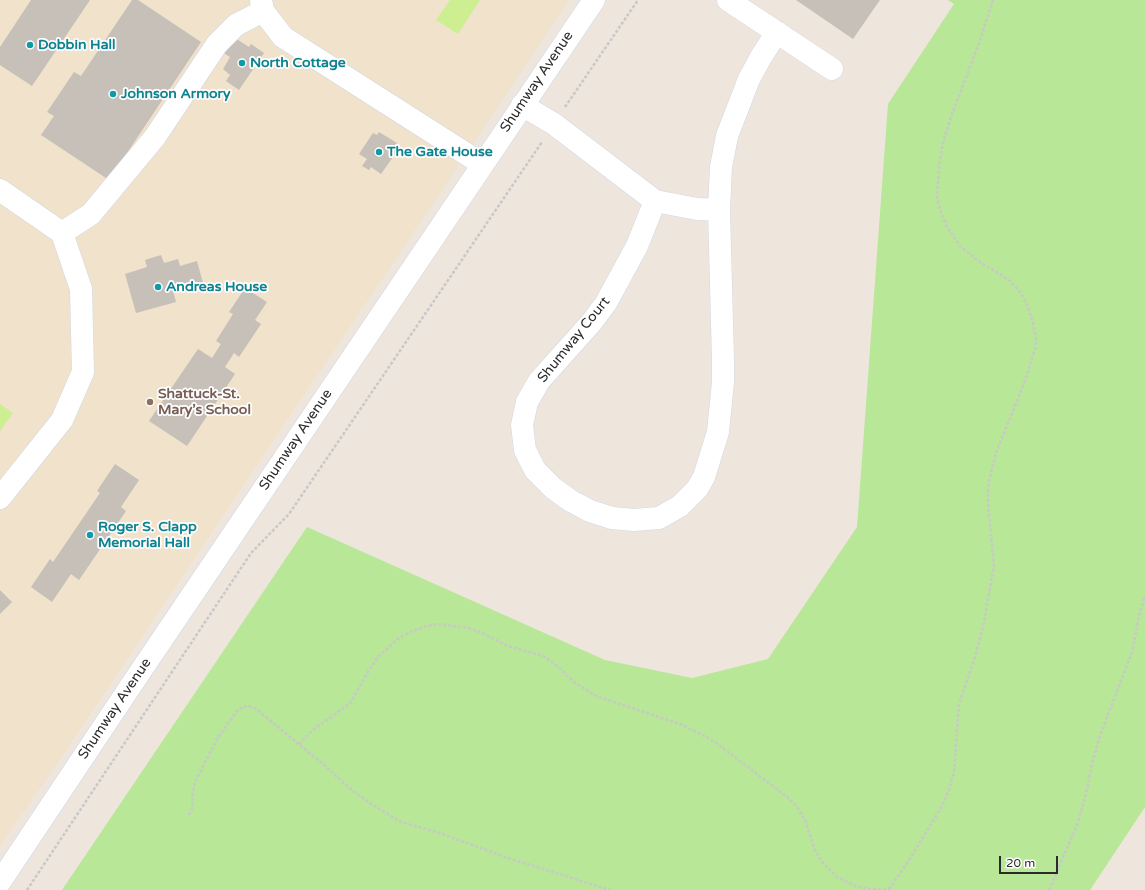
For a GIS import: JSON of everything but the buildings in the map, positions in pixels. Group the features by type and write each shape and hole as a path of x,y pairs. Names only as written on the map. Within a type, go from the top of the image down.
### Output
{"street":[{"name":"Shumway Avenue","path":"0,882 142,668 594,0"},
{"path":"728,0 832,69"},
{"path":"62,233 90,214 155,137 217,44 236,25 262,6 283,37 482,164"},
{"name":"Shumway Court","path":"655,201 637,246 606,303 591,323 539,381 527,402 522,425 525,450 535,470 553,488 571,501 590,511 612,518 634,520 659,518 680,506 697,488 704,477 718,432 723,382 718,210 722,167 727,136 749,79 777,32"},
{"path":"522,105 554,124 655,201 697,209 718,210"},
{"path":"0,190 62,233 81,289 83,372 62,420 0,498"}],"path":[{"path":"27,890 251,553 289,514 638,0"},
{"path":"299,744 314,729 351,702 369,670 380,656 399,638 410,632 437,624 468,628 480,632 508,646 543,656 554,663 574,682 596,696 680,724 710,739 787,797 797,807 805,820 815,850 822,862 837,877 856,886 868,889 890,889 942,806 949,790 954,772 958,704 974,660 983,627 994,566 988,504 990,477 996,453 1027,376 1035,350 1036,338 1033,322 1027,304 1020,292 1010,281 980,263 960,246 947,227 937,198 938,167 943,143 993,0"},
{"path":"1050,890 1077,825 1099,738 1132,652 1139,616 1145,596"},
{"path":"189,815 192,809 195,782 220,734 233,716 242,707 249,706 256,709 371,804 401,822 440,833 505,857 610,890"}],"shaded area":[{"name":"Shattuck-St. Mary’s School","path":"0,0 569,0 0,847"}],"green space":[{"path":"450,0 480,0 458,34 436,20"},
{"path":"948,0 1145,0 1145,807 1090,890 62,890 307,527 605,660 692,678 768,659 857,527 888,104 954,4"},
{"path":"0,404 13,413 0,431"}],"place":[{"name":"Dobbin Hall","path":"30,45"},
{"name":"North Cottage","path":"242,63"},
{"name":"Johnson Armory","path":"113,94"},
{"name":"The Gate House","path":"379,152"},
{"name":"Andreas House","path":"158,287"},
{"name":"Shattuck-St. Mary’s School","path":"150,402"},
{"name":"Roger S. Clapp Memorial Hall","path":"90,535"}]}
